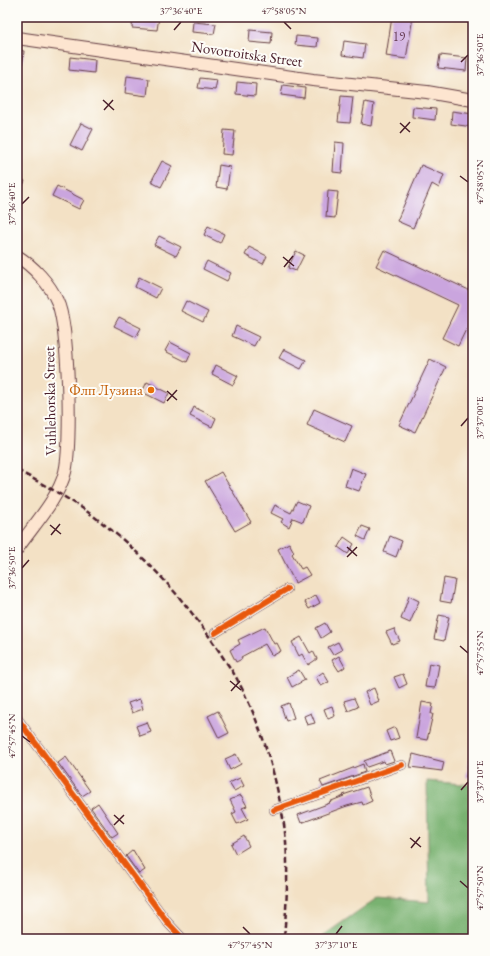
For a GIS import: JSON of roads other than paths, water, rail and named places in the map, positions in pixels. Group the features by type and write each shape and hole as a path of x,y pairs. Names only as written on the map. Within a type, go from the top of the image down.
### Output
{"main road":[{"name":"Novotroitska Street","path":"17,38 313,80 427,92 473,100"},
{"name":"Vuhlehorska Street","path":"17,256 47,283 58,301 64,322 68,413 68,454 65,473 56,493 17,549"}],"street":[{"path":"215,633 287,589"},
{"path":"17,718 168,923 183,939"},
{"path":"274,810 402,765"}],"railway":[{"path":"17,470 82,508 121,538 140,555 190,610 236,677 253,713 265,746 275,779 285,828 287,892 284,939"}],"place":[{"name":"Флп Лузина","path":"151,390"}]}
